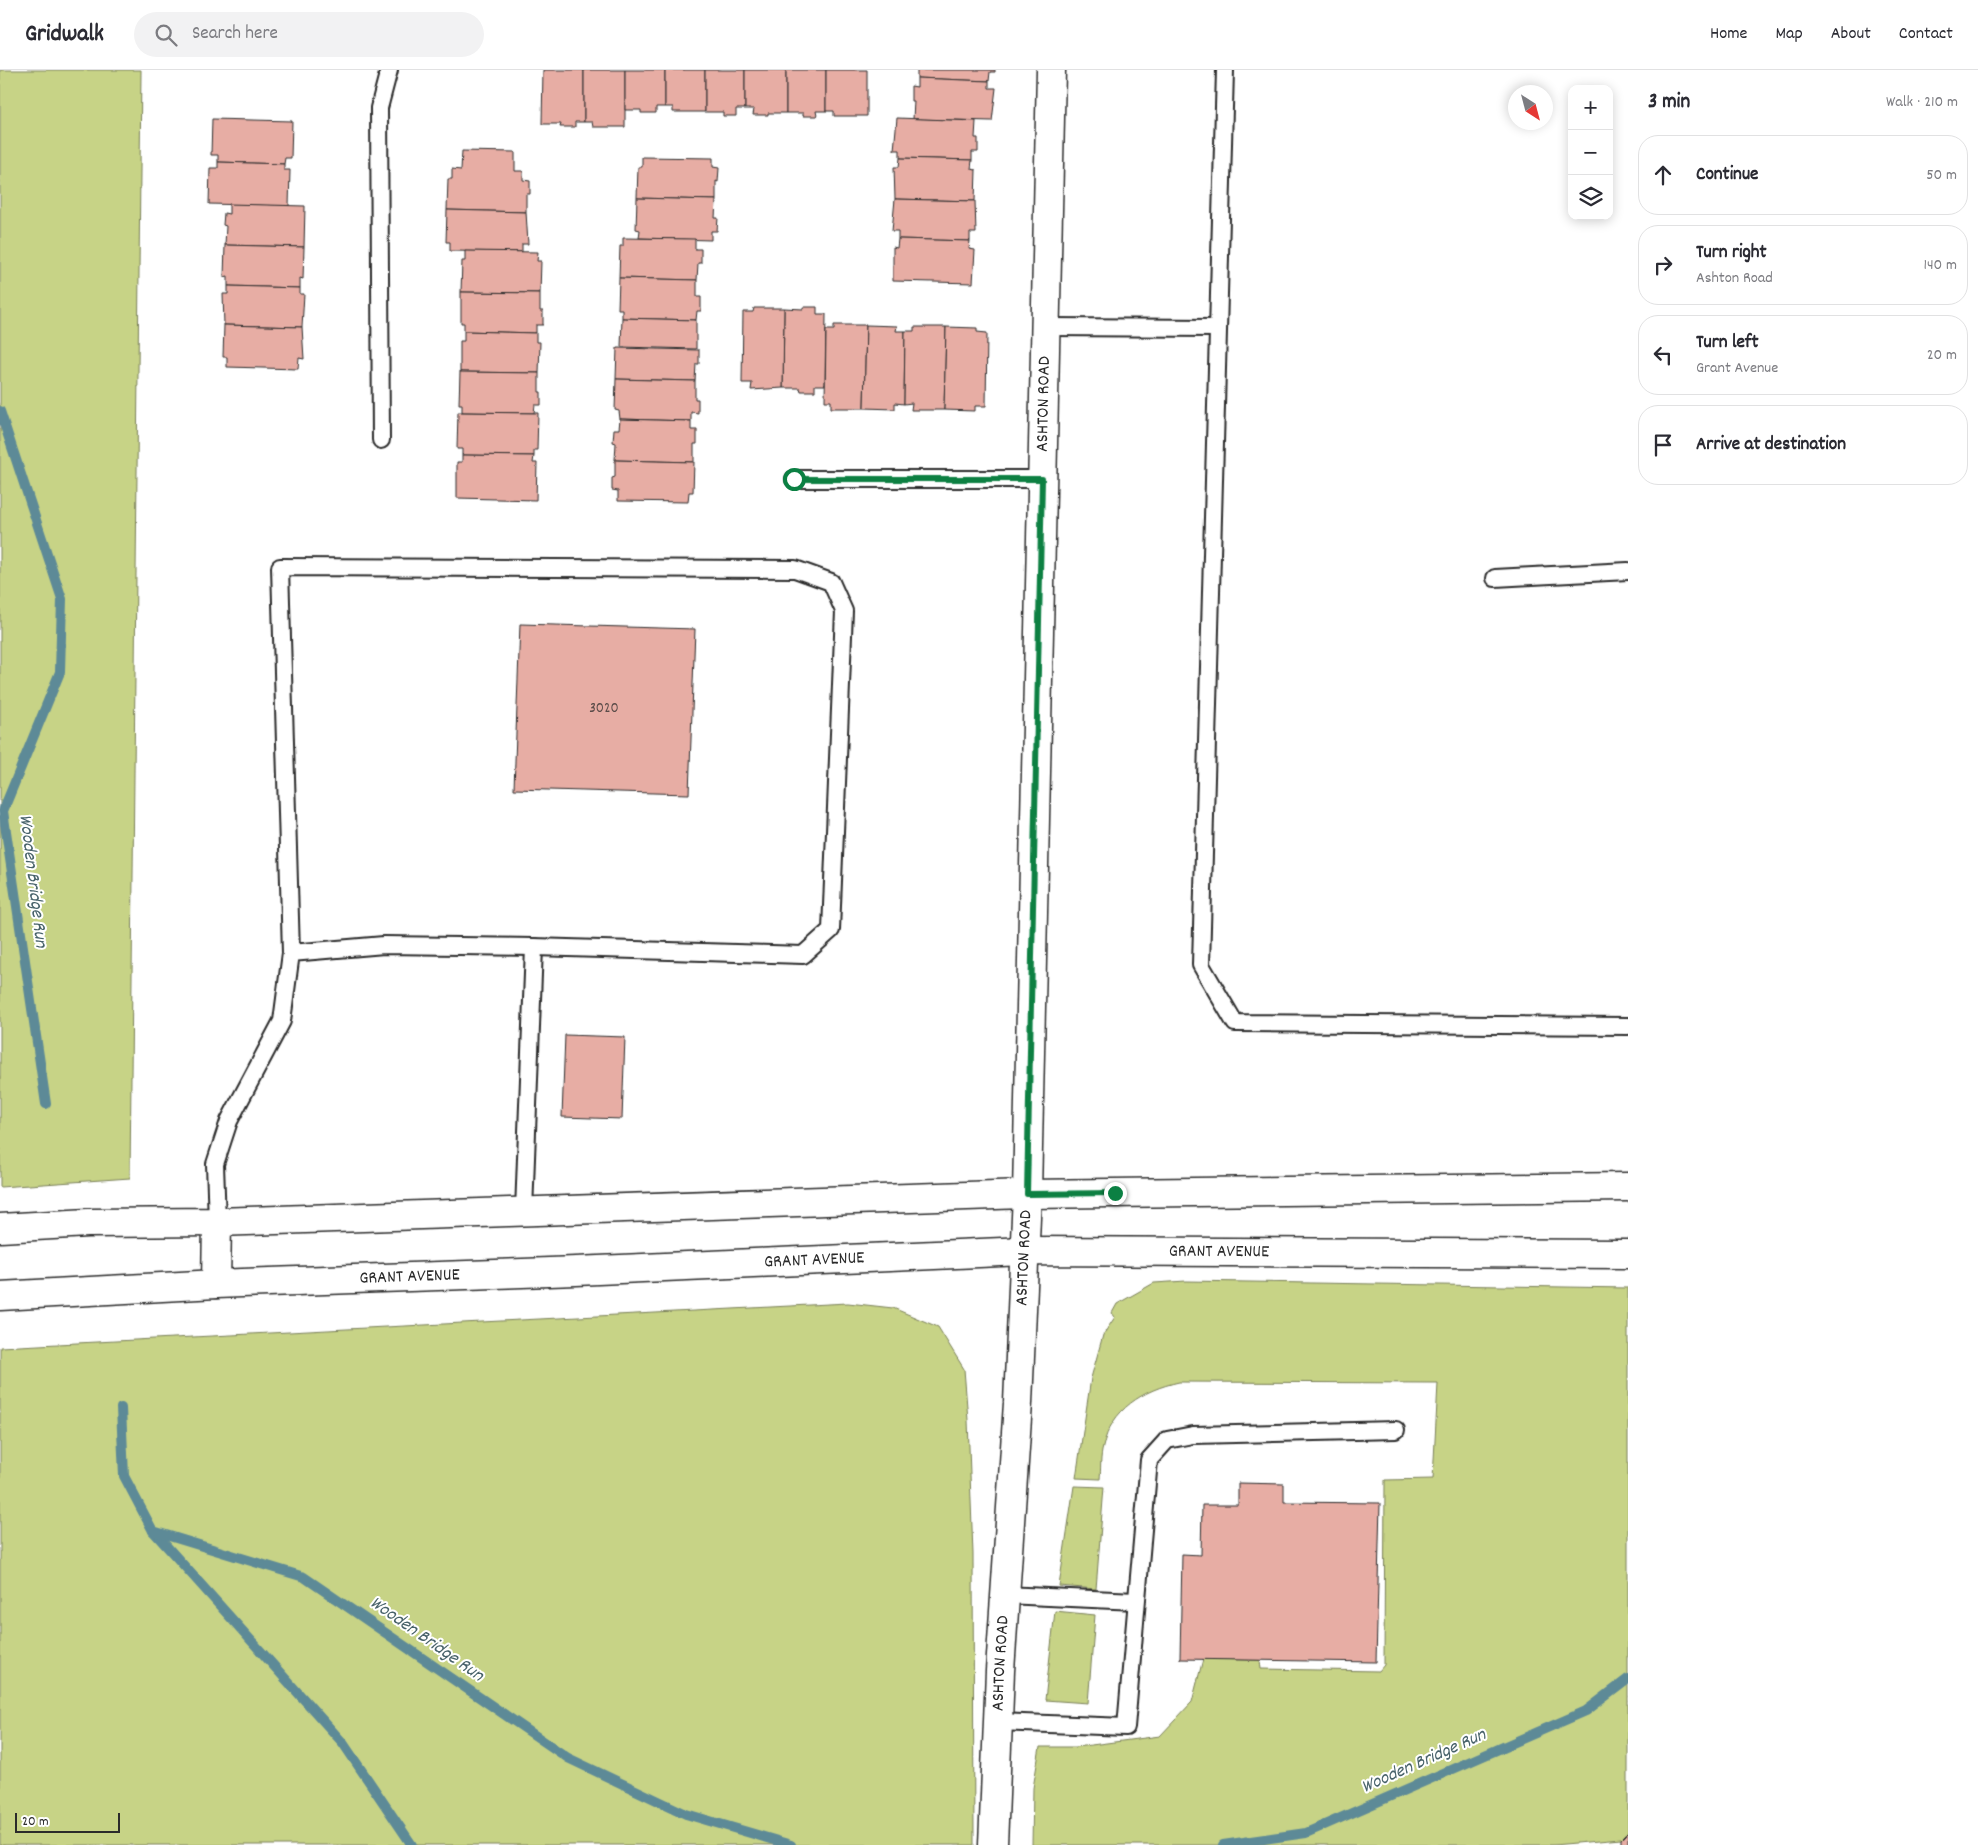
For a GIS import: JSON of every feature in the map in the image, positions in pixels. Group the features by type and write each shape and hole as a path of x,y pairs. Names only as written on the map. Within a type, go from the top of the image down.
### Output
{"main road":[{"name":"ASHTON ROAD","path":"993,1845 1005,1595 1018,1403 1027,1194 1051,70"},
{"path":"0,1228 88,1223 217,1222 1027,1194 1628,1187"},
{"path":"216,1284 217,1222"},
{"name":"GRANT AVENUE","path":"0,1296 216,1284 576,1272 1025,1251 1628,1254"}],"lane":[{"path":"381,440 379,108 389,70"},
{"path":"1225,70 1201,965 1235,1024 1628,1026"},
{"path":"1045,327 1218,328"},
{"path":"794,479 1042,479"},
{"path":"217,1222 215,1164 229,1121 282,1021 291,953 280,567 795,569 831,582 844,611 831,930 803,955 534,946 384,946 291,953"},
{"path":"1495,578 1628,571"},
{"path":"524,1211 534,946"},
{"path":"998,1722 1126,1727 1149,1460 1167,1440 1194,1435 1396,1430"},
{"path":"1005,1595 1136,1601"}],"green space":[{"path":"0,70 141,70 130,1178 0,1187"},
{"path":"1186,1281 1628,1288 1628,1832 1621,1839 1553,1845 1032,1845 1033,1788 1040,1747 1076,1747 1160,1736 1192,1702 1203,1659 1260,1660 1261,1669 1379,1671 1384,1665 1385,1480 1433,1479 1438,1383 1179,1382 1153,1390 1130,1403 1113,1422 1107,1434 1101,1455 1100,1479 1076,1478 1091,1378 1103,1335 1115,1317 1112,1313 1117,1304 1154,1283"},
{"path":"848,1303 893,1308 938,1327 964,1369 968,1420 973,1554 974,1845 0,1845 0,1347"},
{"path":"1074,1486 1104,1487 1096,1589 1059,1586"},
{"path":"1055,1611 1095,1615 1088,1703 1045,1700"}],"building":[{"path":"543,70 584,70 584,122 575,122 575,127 560,127 561,124 542,124"},
{"path":"584,70 625,70 625,127 593,127 592,122 584,122"},
{"path":"625,70 665,70 665,107 656,107 656,113 641,113 641,110 625,110"},
{"path":"665,70 705,70 705,112 673,112 673,107 665,107"},
{"path":"705,70 745,70 745,109 736,109 736,116 723,116 723,112 705,112"},
{"path":"745,70 786,70 786,113 753,115 754,109 745,109"},
{"path":"786,70 826,70 826,111 816,111 817,116 803,116 803,113 786,113"},
{"path":"826,70 867,70 867,116 834,116 834,111 826,111"},
{"path":"917,70 995,70 995,72 990,72 989,81 917,78"},
{"path":"917,78 989,81 989,88 996,88 992,121 913,119 914,101 911,101 911,86 917,87"},
{"path":"897,118 976,121 975,138 978,138 978,152 972,152 972,160 900,158 900,150 894,150"},
{"path":"212,119 292,121 291,158 285,158 284,164 218,162 218,155 211,155"},
{"path":"462,151 515,152 515,171 523,171 523,180 530,181 530,194 526,194 526,212 447,210 448,179 452,179 452,169 461,170"},
{"path":"642,157 713,158 713,167 719,168 718,182 716,181 716,200 637,198 638,167 642,167"},
{"path":"900,158 972,160 971,169 976,170 975,201 895,199 894,167 899,167"},
{"path":"218,162 284,164 284,170 290,170 289,206 209,204 210,168 218,168"},
{"path":"637,198 716,200 715,218 718,218 717,231 711,231 711,240 639,238 640,230 636,229"},
{"path":"895,199 975,201 976,233 970,233 970,241 898,239 898,231 892,231"},
{"path":"229,204 305,206 304,247 225,245 226,226 223,225 224,213 229,214"},
{"path":"447,210 526,212 528,244 522,244 522,252 450,251 450,242 446,242"},
{"path":"623,238 695,239 695,249 701,249 701,263 698,263 697,280 619,278 620,246 623,246"},
{"path":"898,239 970,241 969,249 975,250 973,283 893,281 893,247 897,248"},
{"path":"225,245 304,247 303,279 300,278 300,288 228,286 228,276 224,277"},
{"path":"465,251 538,252 537,261 541,261 540,293 461,292 462,261 465,261"},
{"path":"619,278 697,280 697,297 701,297 701,311 697,311 696,320 622,318 622,309 618,309"},
{"path":"228,286 300,288 300,294 304,294 302,327 224,325 223,294 228,294"},
{"path":"461,292 540,293 540,311 543,311 543,325 536,325 536,333 464,331 464,323 461,323"},
{"path":"803,307 817,307 817,314 826,314 825,385 815,385 815,391 801,391 800,388 783,388 784,308 803,309"},
{"path":"754,308 784,308 783,388 751,390 752,383 742,383 743,312 753,312"},
{"path":"622,318 696,320 696,349 621,347"},
{"path":"224,325 302,327 304,359 299,358 298,369 227,367 227,357 223,357"},
{"path":"834,325 866,325 864,408 831,408 831,401 825,401 826,330 834,330"},
{"path":"866,325 897,326 896,331 905,331 904,404 895,403 895,409 864,408"},
{"path":"914,327 946,327 944,410 911,410 912,403 904,404 905,331 914,331"},
{"path":"946,327 977,328 977,332 987,333 986,406 975,406 975,411 944,410"},
{"path":"464,331 536,333 536,342 540,342 539,373 460,372 460,341 464,341"},
{"path":"617,348 699,350 699,364 696,364 695,381 616,379"},
{"path":"460,372 539,373 541,405 535,405 534,413 462,412 462,404 459,404"},
{"path":"616,379 695,381 695,399 698,399 698,413 691,412 691,421 620,419 619,411 615,410"},
{"path":"458,412 538,413 537,450 534,450 534,456 462,455 462,449 457,449"},
{"path":"620,419 691,421 691,430 697,430 697,444 694,444 694,462 615,460 616,443 613,442 614,429 619,429"},
{"path":"462,455 534,456 533,463 537,463 536,500 457,498 457,462 462,462"},
{"path":"615,460 694,462 693,492 689,492 688,502 618,501 618,491 612,490 612,478 615,477"},
{"path":"520,624 695,629 689,794 514,789"},
{"path":"565,1035 625,1037 622,1119 562,1117"},
{"path":"1238,1483 1284,1484 1284,1502 1380,1503 1376,1662 1180,1659 1182,1554 1201,1555 1202,1505 1238,1505"},
{"path":"1628,1832 1628,1845 1621,1845 1621,1839"}],"waterway":[{"name":"Wooden Bridge Run","path":"0,411 62,599 60,672 3,811 46,1104"},
{"path":"121,1408 124,1476 153,1531 343,1743 412,1845"},
{"name":"Wooden Bridge Run","path":"153,1531 304,1577 568,1758 686,1814 791,1845"},
{"name":"Wooden Bridge Run","path":"1223,1845 1306,1833 1586,1711 1628,1679"}],"route":[{"path":"794,479 1042,479 1027,1194 1115,1193"}]}
